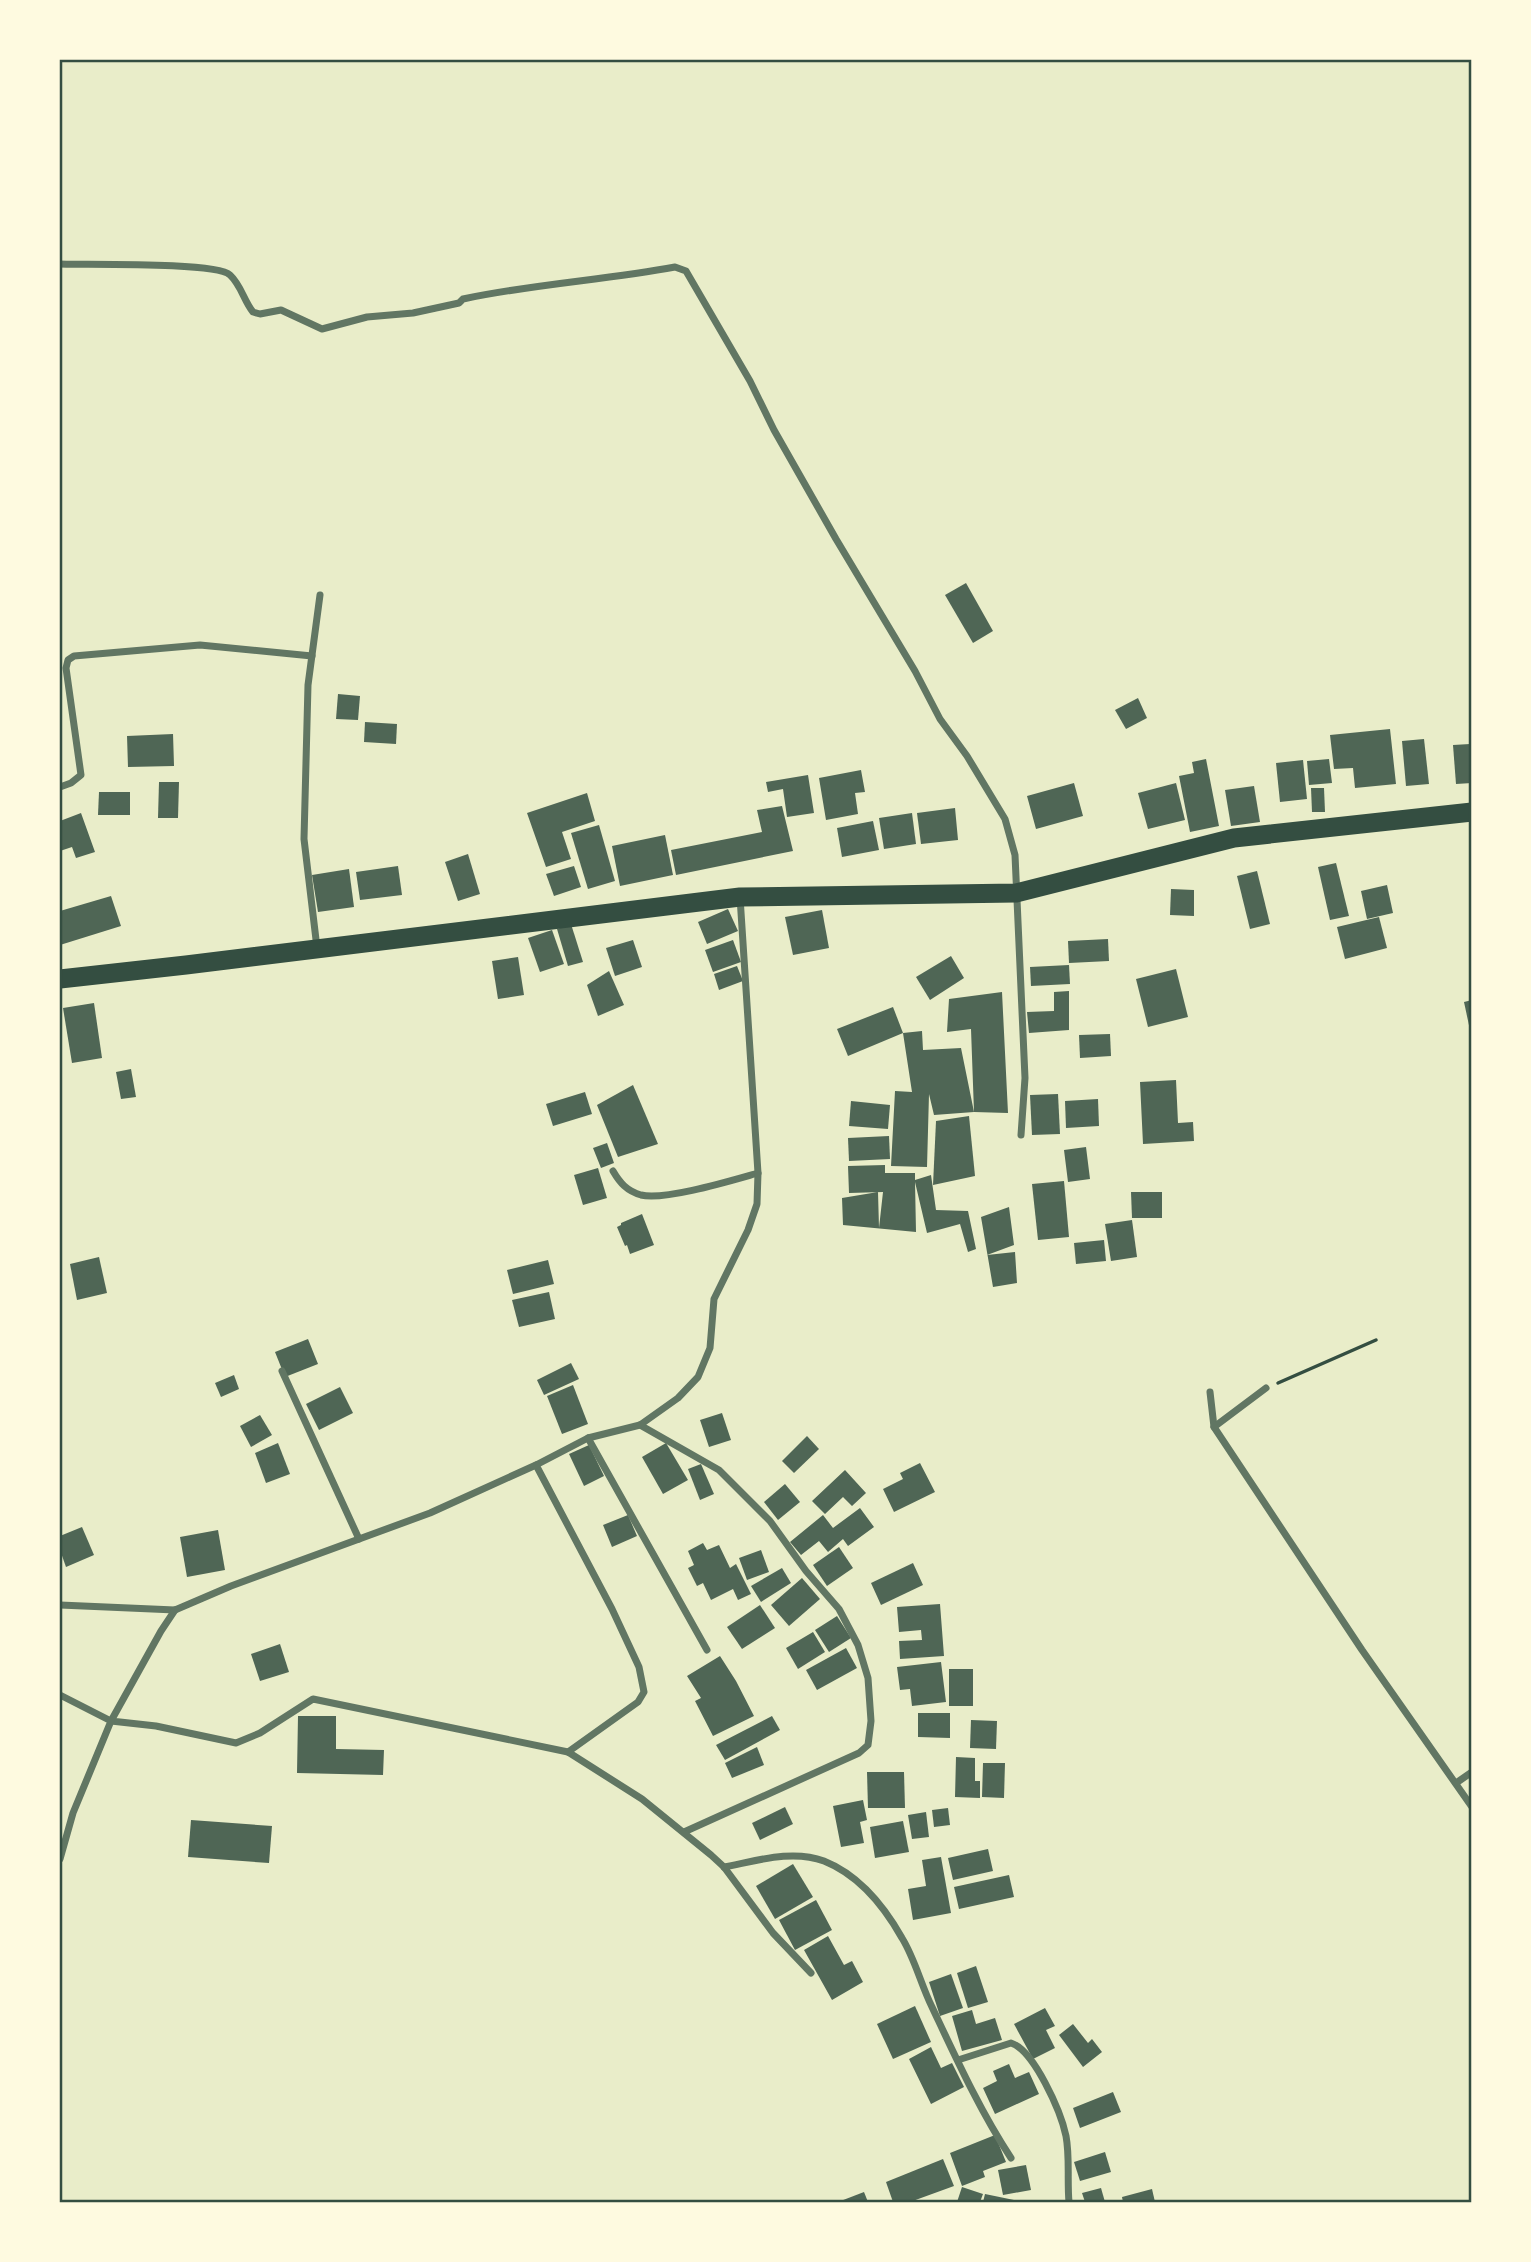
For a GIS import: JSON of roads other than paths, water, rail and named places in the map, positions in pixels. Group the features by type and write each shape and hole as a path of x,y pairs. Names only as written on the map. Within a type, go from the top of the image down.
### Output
{"highway":[{"path":"60,979 740,897 1016,893 1234,838 1472,812"}],"street":[{"path":"60,264 145,265 221,271 233,279 253,312 260,314 281,310 322,329 367,317 413,313 459,303 463,299 529,287 675,267 686,271 940,719 967,756 1005,819 1015,855 1025,1078 1021,1135"},
{"path":"317,949 304,839 308,685 320,595"},
{"path":"60,787 81,775 66,668 68,660 74,656 200,645 312,656"},
{"path":"60,1605 176,1610 231,1586 430,1513 588,1438 640,1425 678,1398 698,1377 710,1348 714,1300 748,1230 757,1204 758,1173 740,897"},
{"path":"614,1171 627,1189 643,1196 694,1189 758,1173"},
{"path":"282,1371 359,1539"},
{"path":"1214,1427 1266,1388"},
{"path":"1210,1392 1214,1427 1362,1650 1472,1807"},
{"path":"640,1425 719,1470 762,1512 806,1572 839,1609 858,1645 868,1678 872,1721 868,1745 859,1753 684,1832"},
{"path":"588,1438 707,1650"},
{"path":"536,1465 612,1609 639,1667 644,1692 638,1702 568,1752"},
{"path":"60,1859 73,1813 111,1721 161,1631 176,1610"},
{"path":"60,1695 111,1721 156,1726 236,1743 260,1733 313,1699 568,1752 642,1799 724,1867 773,1933 811,1973"},
{"path":"1456,1783 1472,1772"},
{"path":"724,1867 789,1856 822,1860 850,1874 878,1902 903,1940 930,2004 1011,2158"},
{"path":"958,2060 1011,2043 1021,2048 1029,2058 1060,2112 1066,2138 1069,2203"}]}
